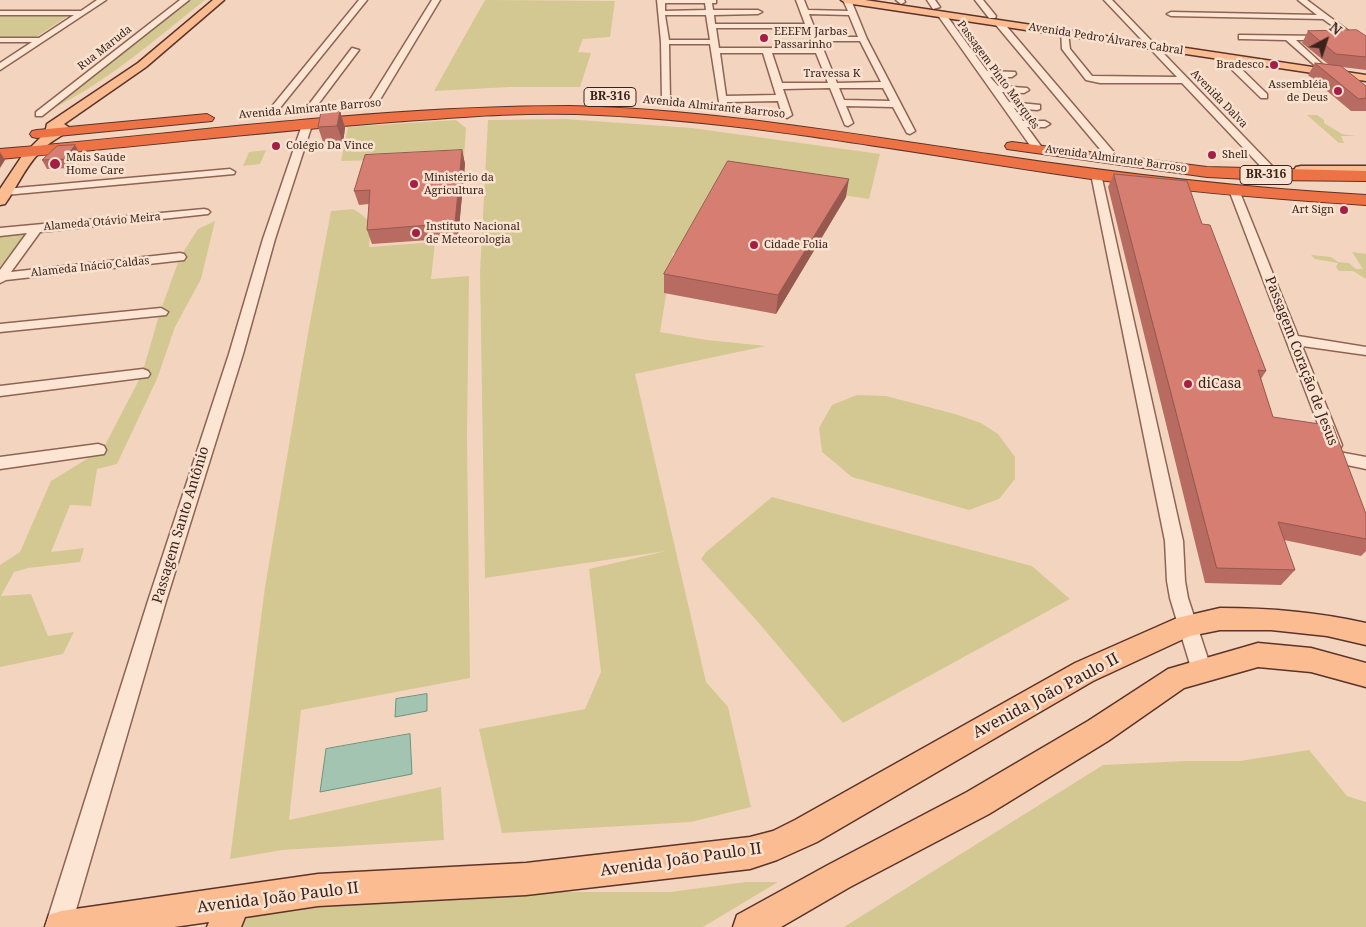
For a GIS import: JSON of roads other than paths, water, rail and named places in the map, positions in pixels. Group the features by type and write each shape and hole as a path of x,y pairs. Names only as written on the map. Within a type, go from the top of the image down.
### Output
{"highway":[{"name":"Avenida Almirante Barroso","path":"355,105 391,102"},
{"name":"Avenida Almirante Barroso","path":"719,103 804,117"},
{"name":"Avenida Almirante Barroso","path":"257,114 272,112 309,117 328,107"},
{"name":"Avenida Almirante Barroso","path":"0,154 309,117 616,112 721,122 1096,174 1296,198 1366,200"},
{"name":"Avenida Almirante Barroso","path":"26,135 222,117"},
{"path":"830,120 866,125"},
{"path":"892,129 915,132"},
{"name":"Avenida Almirante Barroso","path":"999,144 1207,172 1259,175 1366,176"},
{"name":"Avenida Almirante Barroso","path":"1234,190 1366,190"}],"main road":[{"path":"3,197 39,142 51,133 71,125 91,111 134,76 142,65 219,0"},
{"name":"Avenida Pedro Álvares Cabral","path":"846,0 936,7"},
{"name":"Avenida Pedro Álvares Cabral","path":"888,0 936,7 1064,33 1366,73"},
{"name":"Avenida Pedro Álvares Cabral","path":"995,19 1366,79"},
{"path":"1167,166 1271,171 1366,170"},
{"name":"Avenida João Paulo II","path":"60,927 226,915 318,890 526,879 750,853 777,845 806,831 1084,672 1186,626 1220,620 1271,619 1327,625 1366,634"},
{"path":"749,927 839,876 978,803 1098,731 1177,678 1258,656 1311,660 1366,675"}],"street":[{"path":"0,67 102,0"},
{"name":"Rua Maruda","path":"39,114 185,0"},
{"path":"272,112 363,0"},
{"path":"372,103 436,0"},
{"path":"800,0 848,123"},
{"path":"846,0 895,104 915,132"},
{"path":"979,0 1114,159"},
{"name":"Avenida Dalva","path":"1108,0 1271,171"},
{"path":"1302,0 1366,48"},
{"path":"664,100 665,38 661,1 711,1 710,12 719,103 781,98"},
{"path":"755,1 763,26"},
{"name":"Passagem Pinto Marquês","path":"936,7 1038,149"},
{"path":"661,13 758,12"},
{"path":"805,12 852,13"},
{"path":"0,13 82,13"},
{"path":"1171,14 1326,17"},
{"path":"665,38 714,38 763,26 809,26"},
{"path":"1064,33 1066,50 1089,78 1100,80 1184,80"},
{"path":"1242,37 1353,38"},
{"path":"1288,37 1319,66"},
{"path":"714,38 767,51 819,50"},
{"path":"815,39 863,39"},
{"path":"0,40 42,40"},
{"name":"Passagem Santo Antônio","path":"60,927 157,601 238,345 269,239 309,117 355,50"},
{"path":"767,51 787,115"},
{"path":"1224,57 1264,96"},
{"path":"983,74 1012,74"},
{"name":"Travessa K","path":"777,86 887,85"},
{"path":"994,89 1024,90"},
{"path":"841,103 895,104"},
{"path":"1006,105 1037,107"},
{"path":"1019,124 1045,124"},
{"path":"3,197 230,172"},
{"path":"1096,174 1174,541 1176,580 1186,626 1202,671"},
{"name":"Passagem Coração de Jesus","path":"1234,190 1346,477"},
{"name":"Alameda Otávio Meira","path":"0,232 204,212"},
{"path":"0,277 37,228"},
{"name":"Alameda Inácio Caldas","path":"0,277 180,257"},
{"path":"0,328 161,312"},
{"path":"1292,340 1366,351"},
{"path":"0,391 143,374"},
{"path":"0,463 98,450"},
{"path":"1339,458 1366,463"}],"place":[{"name":"EEEFM Jarbas Passarinho","path":"764,38"},
{"name":"Bradesco","path":"1274,65"},
{"name":"Assembléia de Deus","path":"1338,91"},
{"name":"Colégio Da Vince","path":"276,146"},
{"name":"Shell","path":"1212,155"},
{"name":"Mais Saúde Home Care","path":"55,164"},
{"name":"Ministério da Agricultura","path":"414,184"},
{"name":"Art Sign","path":"1344,210"},
{"name":"Instituto Nacional de Meteorologia","path":"416,233"},
{"name":"Cidade Folia","path":"754,245"},
{"name":"diCasa","path":"1188,384"}]}
